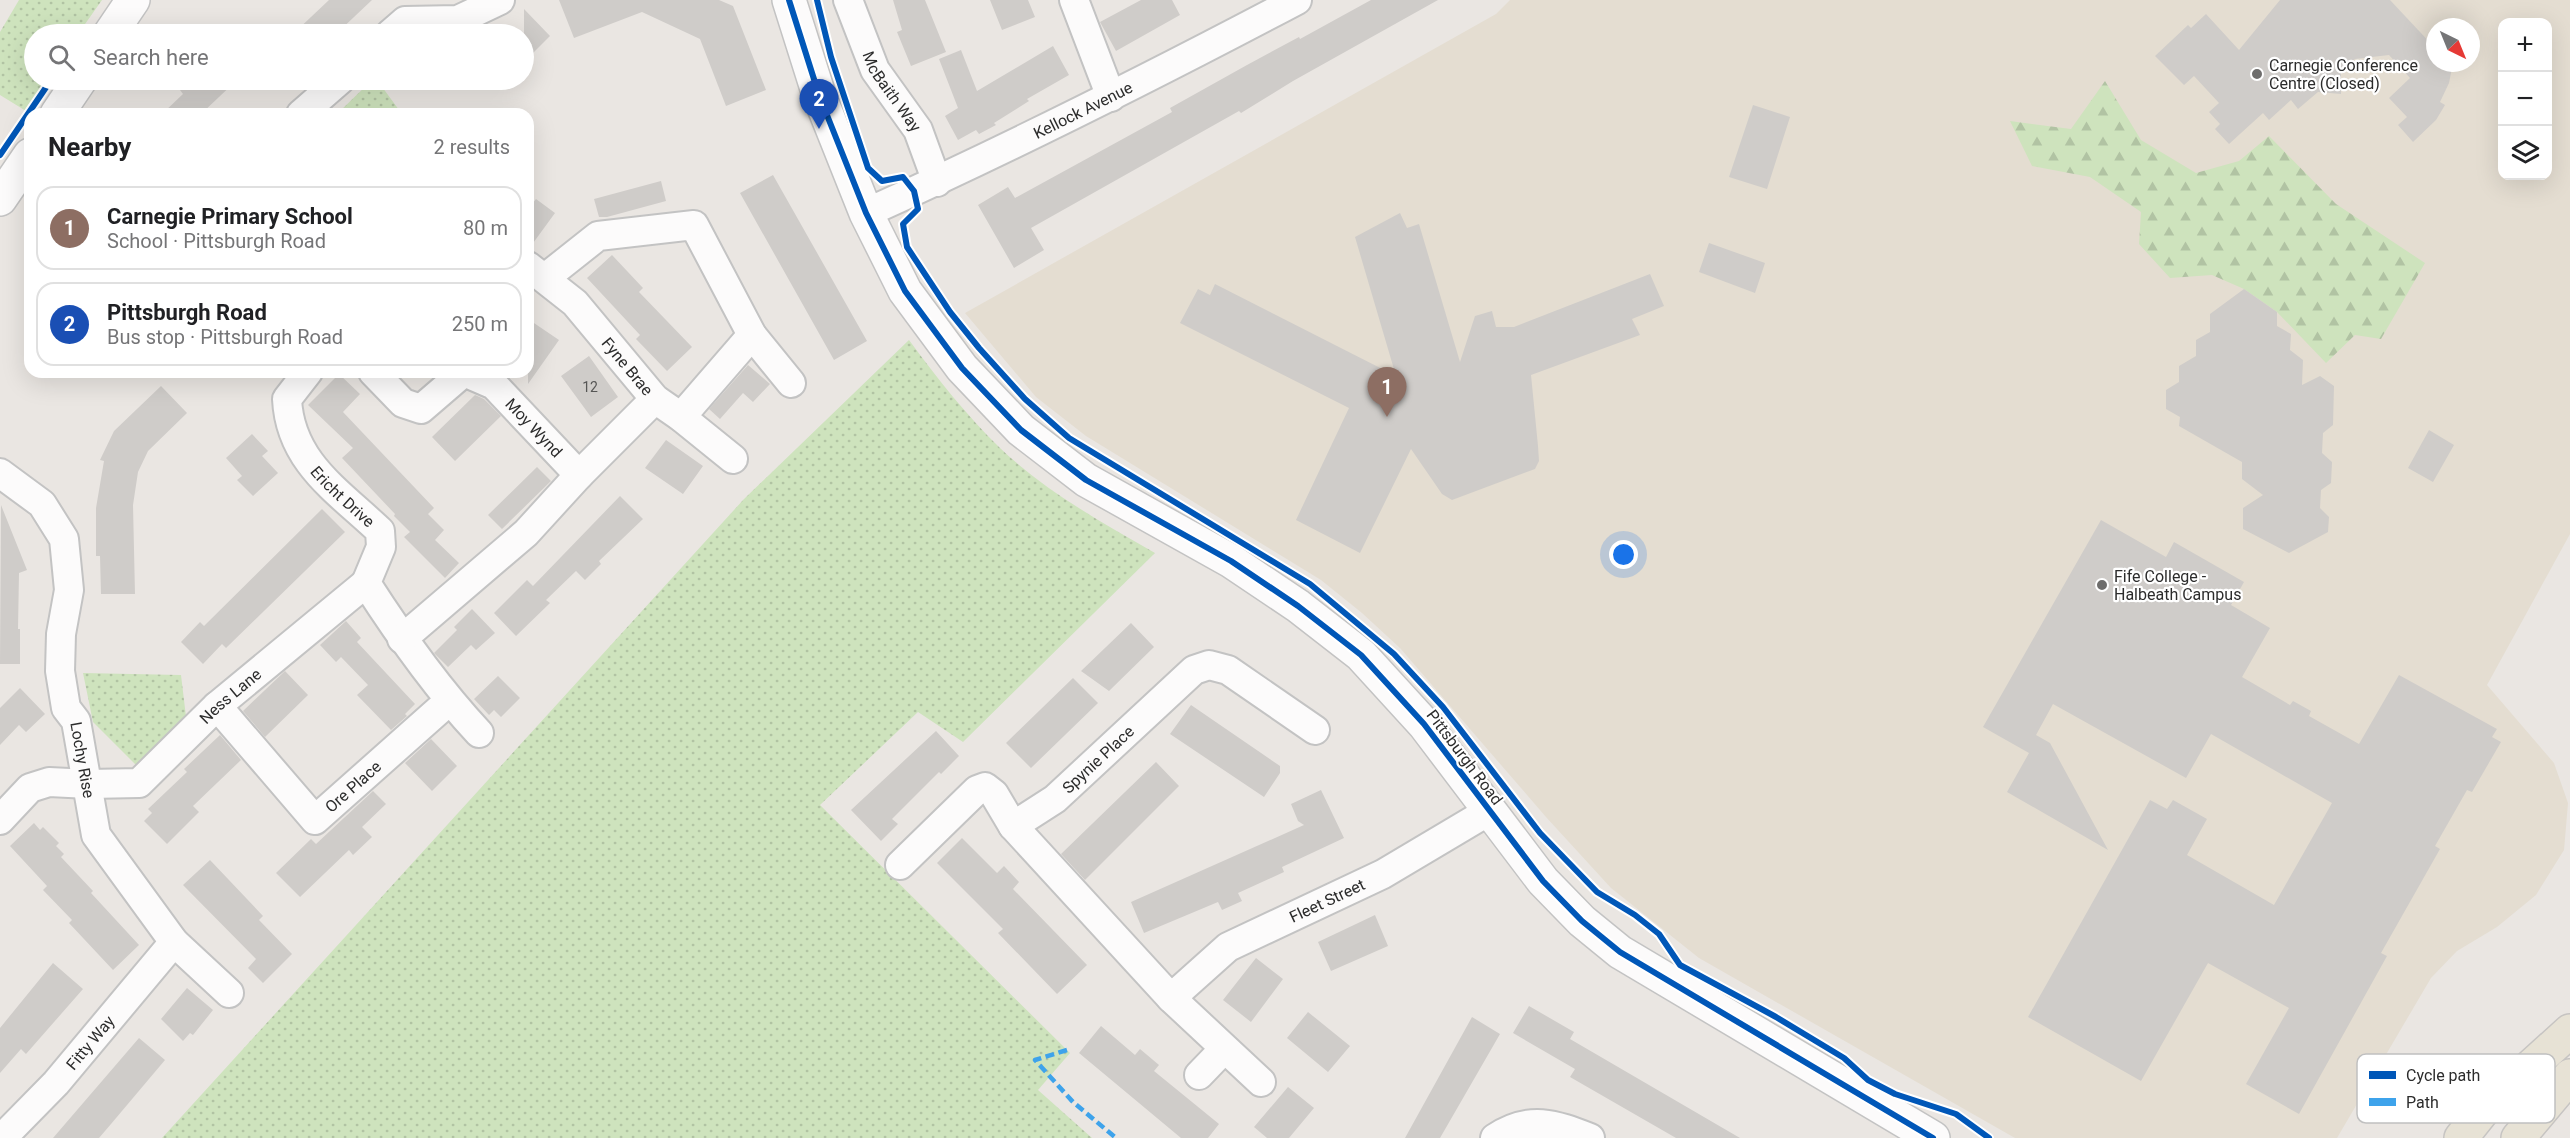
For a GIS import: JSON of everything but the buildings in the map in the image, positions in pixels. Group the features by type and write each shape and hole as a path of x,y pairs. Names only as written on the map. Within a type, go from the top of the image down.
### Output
{"main road":[{"path":"2545,1054 2570,1031"},
{"path":"2555,1095 2570,1077"},
{"path":"2461,1138 2473,1123"},
{"path":"2518,1138 2531,1123"}],"street":[{"path":"117,24 133,0"},
{"path":"402,24 405,21 458,20 500,0"},
{"name":"Pittsburgh Road","path":"789,0 819,95 866,213 905,291 962,368 1021,430 1086,480 1231,561 1298,606 1361,655 1424,724 1543,881 1582,921 1620,952 1933,1138"},
{"name":"McBaith Way","path":"848,0 875,69 918,130 937,182"},
{"path":"1074,0 1111,97"},
{"name":"Kellock Avenue","path":"866,213 937,182 1111,97 1297,0"},
{"path":"61,108 73,90"},
{"path":"308,108 329,90"},
{"path":"0,199 24,164"},
{"path":"536,272 598,236 694,225 752,335 790,383"},
{"name":"Fyne Brae","path":"536,272 575,303 655,399 733,459"},
{"path":"681,417 752,335"},
{"name":"Ericht Drive","path":"303,378 286,399 288,419 294,438 308,462 380,531 381,547 366,583"},
{"name":"Moy Wynd","path":"379,378 403,403 421,410 457,378"},
{"name":"Moy Wynd","path":"478,378 494,385 579,476"},
{"path":"402,639 526,533 655,399"},
{"name":"Lochy Rise","path":"0,473 42,504 64,539 69,590 61,634 60,671 66,708 76,721 89,784 96,835 174,942 229,993"},
{"path":"366,583 402,639 449,701 479,733"},
{"name":"Ness Lane","path":"0,820 30,788 49,782 140,783 217,706 366,583"},
{"name":"Spynie Place","path":"1013,826 1055,799 1194,670 1209,665 1228,670 1315,730"},
{"name":"Ore Place","path":"217,706 315,820 449,701"},
{"path":"900,865 977,790 985,787 994,794 1013,826 1171,998 1262,1082"},
{"name":"Fleet Street","path":"1171,998 1228,947 1383,874 1489,811"},
{"name":"Fitty Way","path":"2,1138 56,1083 174,942"},
{"path":"1199,1075 1224,1049"},
{"path":"1495,1138 1520,1125 1546,1123 1590,1138"}],"shaded area":[{"name":"Fife College - Halbeath Campus","path":"1510,0 2570,0 2570,534 2487,685 2554,763 2568,803 2564,850 2536,895 2497,927 2457,951 2431,978 2386,1054 2357,1054 2357,1104 2337,1138 2015,1138 1699,958 1611,888 1546,817 1400,648 1362,613 1321,580 1086,436 1036,397 965,313 1496,14"}],"green space":[{"path":"19,0 102,0 85,24 24,24 24,90 41,90 28,108 24,110 0,95 0,32"},
{"path":"2105,81 2141,140 2196,173 2239,161 2269,136 2336,204 2425,263 2381,339 2355,335 2326,363 2277,312 2244,289 2212,275 2170,278 2139,244 2141,212 2090,177 2032,166 2010,121 2071,129"},
{"path":"362,90 384,90 398,108 343,108"},
{"path":"909,340 964,409 1017,464 1074,505 1155,553 963,742 918,712 820,805 1070,1053 1038,1090 1092,1138 162,1138 744,499"},
{"path":"83,673 181,675 187,725 143,772 93,722"}],"marked path":[{"path":"1067,1050 1035,1060 1073,1102 1116,1138"}],"cycle path":[{"path":"789,0 819,95 866,213 905,291 962,368 1021,430 1086,480 1231,561 1298,606 1361,655 1424,724 1543,881 1582,921 1620,952 1933,1138"},
{"path":"817,0 831,57 868,168 882,181 903,177 914,191 918,209 903,224 907,247 950,312 1025,399 1069,438 1310,584 1394,654 1443,707 1540,833 1597,892 1635,915 1659,934 1680,965 1776,1017 1844,1058 1868,1080 1895,1094 1956,1114 1989,1138"},
{"path":"32,108 44,90"},
{"path":"0,155 24,120"}],"place":[{"name":"Carnegie Conference Centre (Closed)","path":"2257,74"},
{"name":"Pittsburgh Road","path":"819,129"},
{"name":"Carnegie Primary School","path":"1387,417"},
{"name":"Fife College - Halbeath Campus","path":"2102,585"}]}
